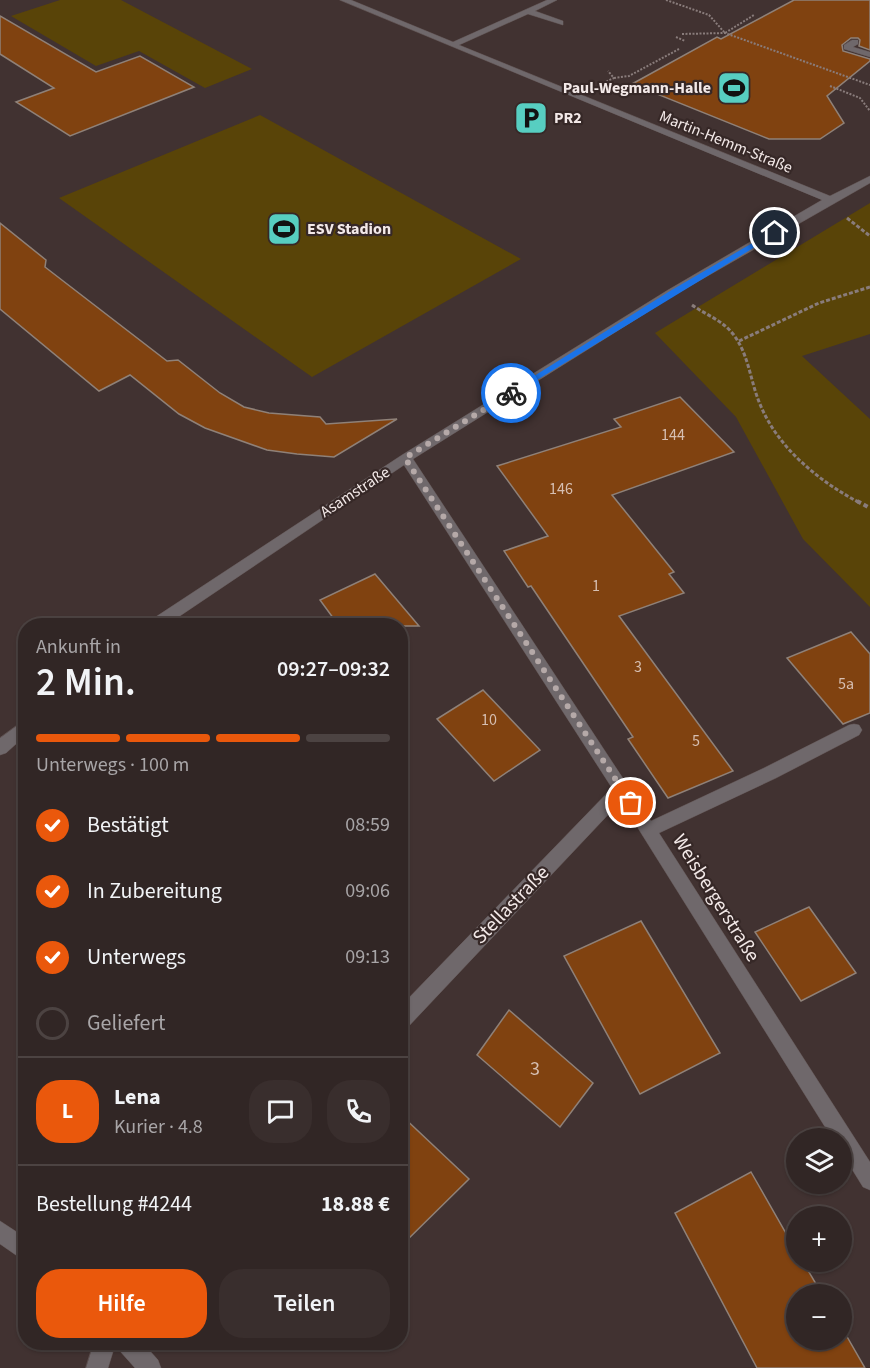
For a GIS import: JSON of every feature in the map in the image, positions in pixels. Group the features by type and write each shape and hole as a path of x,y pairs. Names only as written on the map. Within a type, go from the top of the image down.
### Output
{"street":[{"name":"Martin-Hemm-Straße","path":"344,0 830,200"},
{"path":"452,45 553,0"},
{"path":"538,7 570,18"},
{"path":"528,11 560,23"},
{"path":"855,42 847,47 870,55"},
{"name":"Asamstraße","path":"165,618 405,458 672,292 870,179"},
{"name":"Weisbergerstraße","path":"405,458 622,789 870,1180"},
{"path":"648,830 770,773 854,730"},
{"path":"3,741 18,731"},
{"name":"Stellastraße","path":"408,1013 622,789"},
{"path":"0,1231 18,1246"},
{"path":"97,1368 103,1350"},
{"path":"134,1350 150,1368"}],"path":[{"path":"666,0 706,14 713,19 718,29 725,33 870,84"},
{"path":"682,34 725,33 754,15"},
{"path":"676,37 685,41"},
{"path":"614,78 629,76 679,49"},
{"path":"830,86 860,98 870,111"},
{"path":"843,214 858,229 870,236"},
{"path":"739,341 777,321 848,292 870,288"},
{"path":"672,292 725,326 739,341 762,410 778,437 812,472 870,508"}],"shaded area":[{"path":"60,0 121,0 252,69 205,88 139,51 96,66 11,16"},
{"name":"ESV Stadion","path":"260,115 521,259 312,377 59,198"},
{"path":"870,203 870,334 802,356 870,419 870,607 803,539 736,417 655,333"}],"building":[{"name":"Paul-Wegmann-Halle","path":"794,0 870,0 870,50 859,46 858,38 851,38 842,45 843,51 870,59 870,61 827,96 844,123 820,139 769,139 632,84 717,37 721,39"},
{"path":"0,16 96,72 140,56 194,87 70,136 16,102 54,88 0,54"},
{"path":"0,223 46,260 45,267 167,361 178,360 220,393 244,407 269,413 320,417 326,424 397,419 334,457 297,454 267,450 205,428 179,414 130,375 99,391 0,309"},
{"path":"680,397 734,452 612,495 674,572 669,574 684,593 619,616 733,771 668,798 628,739 633,737 531,586 528,587 504,551 548,536 497,466 621,427 614,419"},
{"path":"375,574 419,626 408,626 408,618 333,618 320,600"},
{"path":"851,632 870,654 870,713 843,724 787,658"},
{"path":"483,690 540,750 494,781 437,719"},
{"path":"809,907 856,973 801,1001 755,932"},
{"path":"641,921 720,1053 640,1094 564,956"},
{"path":"509,1010 593,1083 560,1127 477,1055"},
{"path":"408,1122 469,1179 408,1239"},
{"path":"751,1172 786,1233 786,1272 809,1272 816,1284 786,1284 786,1350 852,1350 852,1345 865,1368 757,1368 675,1213"}],"way so far":[{"path":"511,393 405,458 631,803"}],"place":[{"name":"Paul-Wegmann-Halle","path":"734,88"},
{"name":"PR2","path":"531,118"},
{"name":"ESV Stadion","path":"284,229"}],"route":[{"path":"511,393 672,292 775,233"}]}
